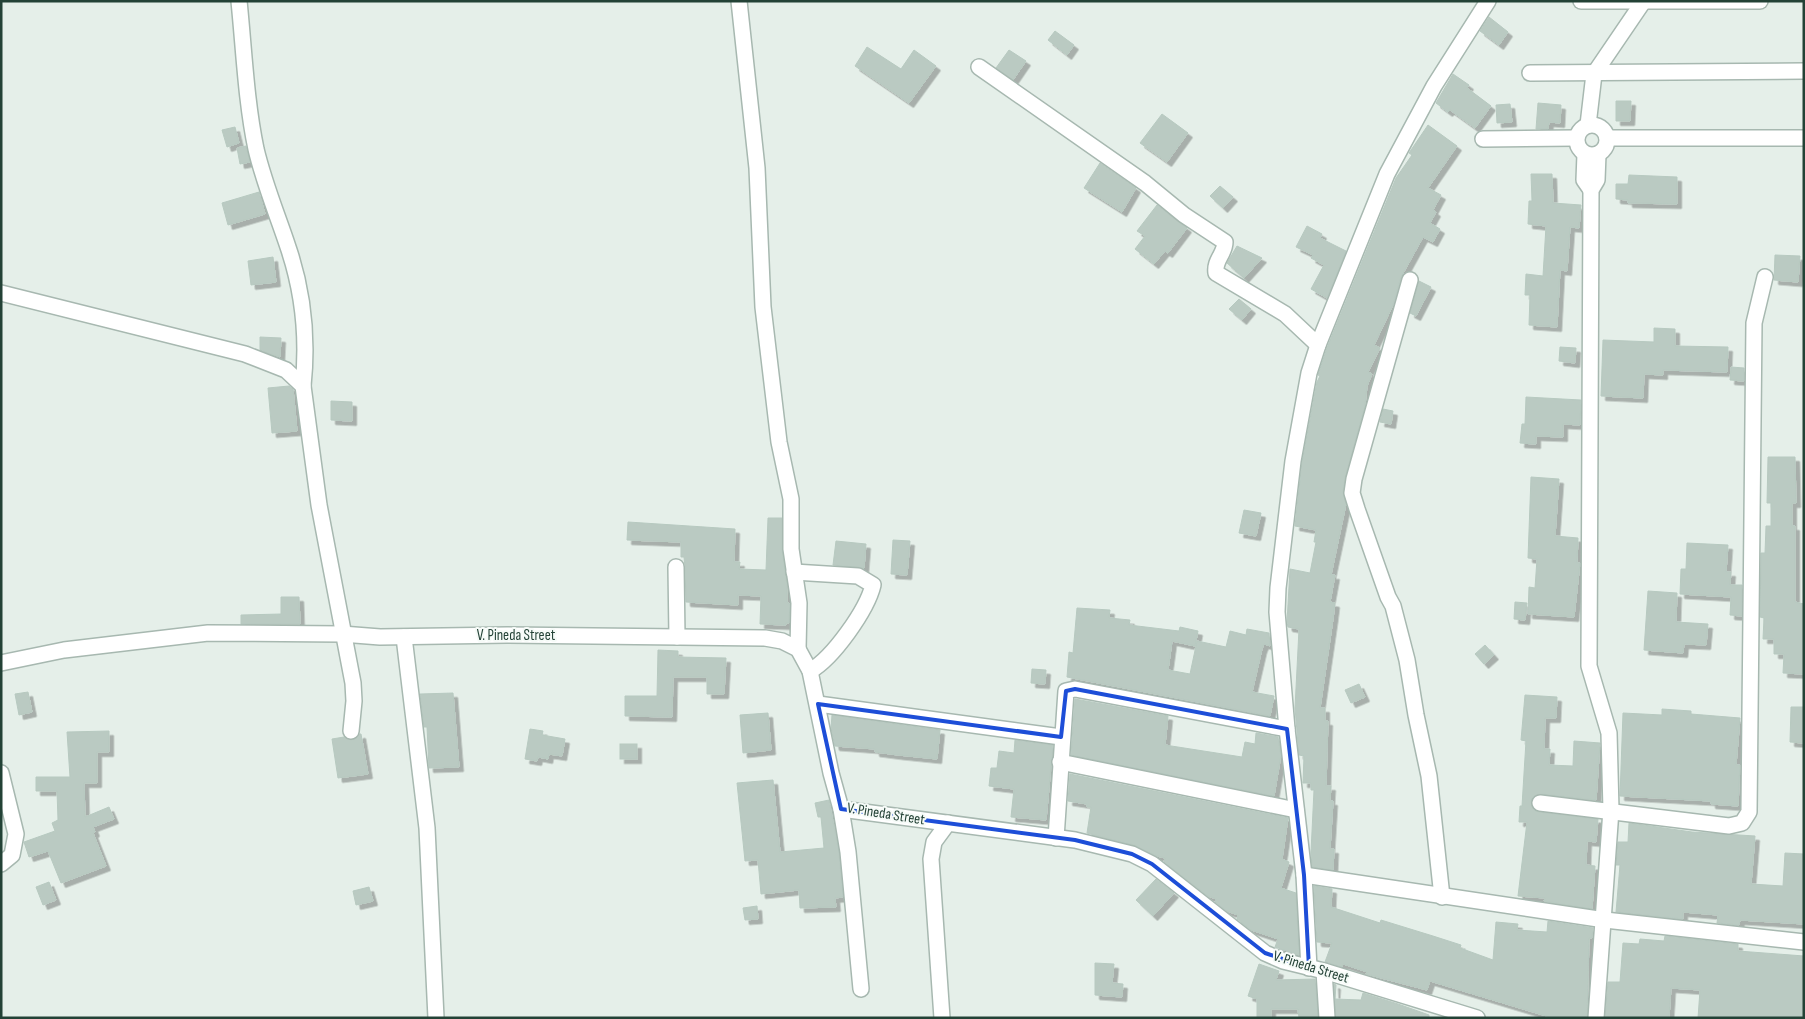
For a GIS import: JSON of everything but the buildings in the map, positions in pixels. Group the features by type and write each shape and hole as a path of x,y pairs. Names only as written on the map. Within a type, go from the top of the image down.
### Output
{"street":[{"path":"239,1 256,147 271,203 288,247 301,300 305,352 303,386 310,453 342,634 353,683 354,701 351,731"},
{"path":"739,1 757,168 763,307 779,442 791,499 791,549 799,603 798,649"},
{"path":"1327,1018 1316,969 1304,875 1287,729 1277,612 1278,588 1295,452 1309,373 1318,345 1386,174 1434,86 1488,1"},
{"path":"1581,1 1760,1"},
{"path":"1588,125 1594,74 1643,2"},
{"path":"979,67 1145,183 1184,215 1225,242 1225,248 1215,266 1216,273 1285,314 1318,345"},
{"path":"1530,73 1804,71"},
{"path":"1588,125 1601,127 1607,138 1603,150 1592,154 1580,150 1576,138 1582,127 1588,125"},
{"path":"1483,139 1576,138"},
{"path":"1607,138 1804,138"},
{"path":"1592,154 1584,180 1591,190 1589,666 1609,733 1612,810 1596,1018"},
{"path":"1540,803 1612,810 1729,826 1742,823 1749,812 1754,324 1765,277"},
{"path":"1410,280 1375,402 1352,493 1363,531 1393,606 1405,652 1429,776 1442,897"},
{"path":"1,293 245,354 286,370 303,386"},
{"path":"676,568 677,637"},
{"path":"794,572 858,576 873,585 870,598 838,645 810,671"},
{"name":"V. Pineda Street","path":"1,663 64,650 208,633 342,634 404,637 507,635 765,638 782,641 798,649 810,671 818,704 824,743 842,809 1056,838 1132,854 1152,864 1264,953 1282,961 1316,969 1477,1018"},
{"path":"404,637 427,828 436,1018"},
{"path":"1056,838 1061,737 1066,691 1075,689 1287,729"},
{"path":"818,704 1061,737"},
{"path":"1060,762 1296,810"},
{"path":"1,774 16,834 12,856 1,864"},
{"path":"842,809 861,989"},
{"path":"942,1018 932,859 934,842 948,823"},
{"path":"1304,875 1605,920 1804,942"}],"highlighted area":[{"path":"1075,689 1287,729 1304,875 1309,968 1265,953 1152,864 1132,854 1075,840 841,809 818,704 1061,737 1066,691"}]}
